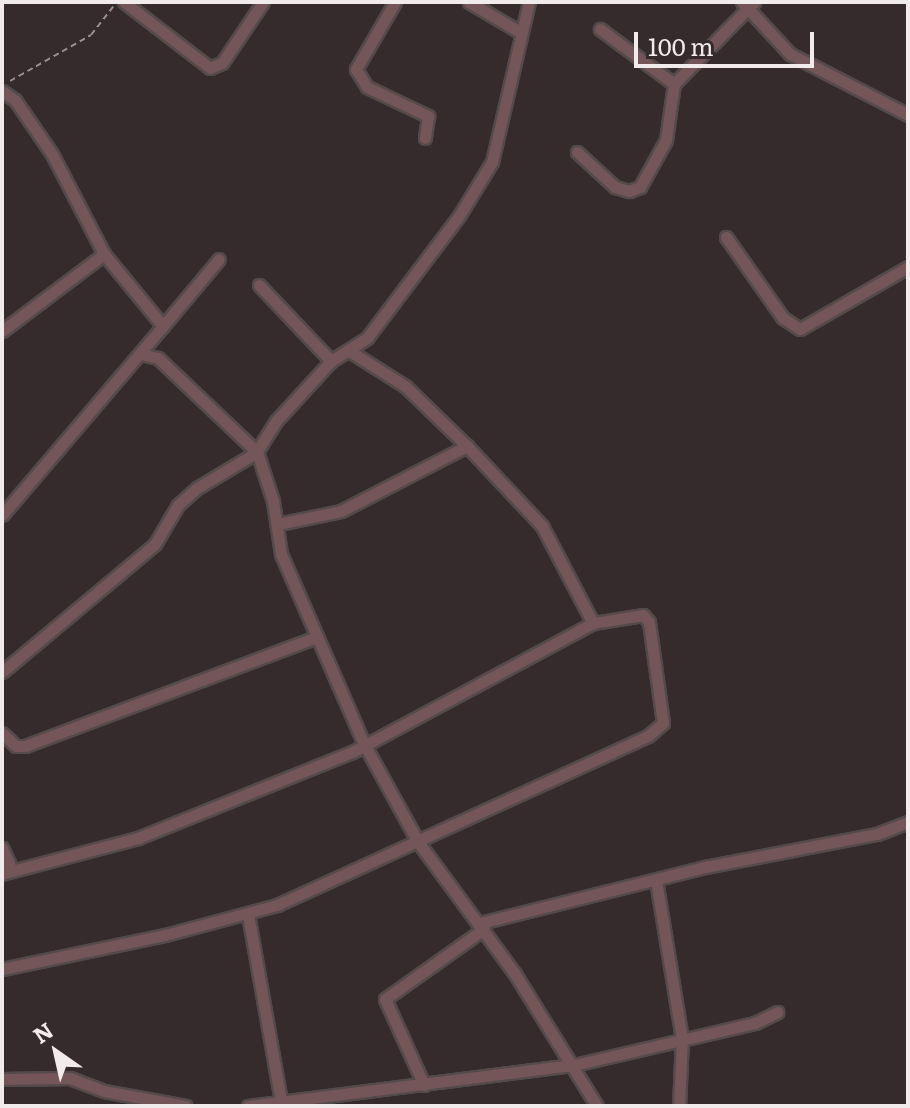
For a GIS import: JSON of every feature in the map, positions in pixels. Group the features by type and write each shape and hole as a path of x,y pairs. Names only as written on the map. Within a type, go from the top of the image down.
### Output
{"street":[{"path":"124,2 210,68 222,63 263,2"},
{"path":"395,2 356,69 367,87 428,116 425,138"},
{"path":"469,2 520,32"},
{"path":"2,672 155,544 178,505 197,488 257,452 284,411 331,361 351,352 459,216 492,162 529,2"},
{"path":"577,152 615,187 629,191 640,187 666,140 674,84 748,4 790,54 908,115"},
{"path":"600,29 674,84"},
{"path":"2,91 15,100 52,154 104,254 163,326"},
{"path":"726,237 783,318 800,329 908,267"},
{"path":"2,331 104,254"},
{"path":"2,515 219,259"},
{"path":"259,285 331,361"},
{"path":"351,352 405,386 542,526 593,623"},
{"path":"141,354 158,358 257,452 278,524 281,554 364,744 418,842 482,926 574,1065 597,1106"},
{"path":"278,524 341,511 467,446"},
{"path":"2,969 248,914 418,842 658,730 663,723 646,617 593,623 364,744 138,838 3,874"},
{"path":"2,733 16,746 25,746 317,637"},
{"path":"424,1085 385,999 482,926 656,880 877,834 908,822"},
{"path":"2,848 9,863 3,874"},
{"path":"656,880 682,1038 679,1106"},
{"path":"248,914 282,1105"},
{"path":"248,1106 282,1105 574,1065 755,1023 778,1012"},
{"path":"2,1079 70,1078 104,1091 186,1106"}],"path":[{"path":"2,85 91,35 117,2"}]}
